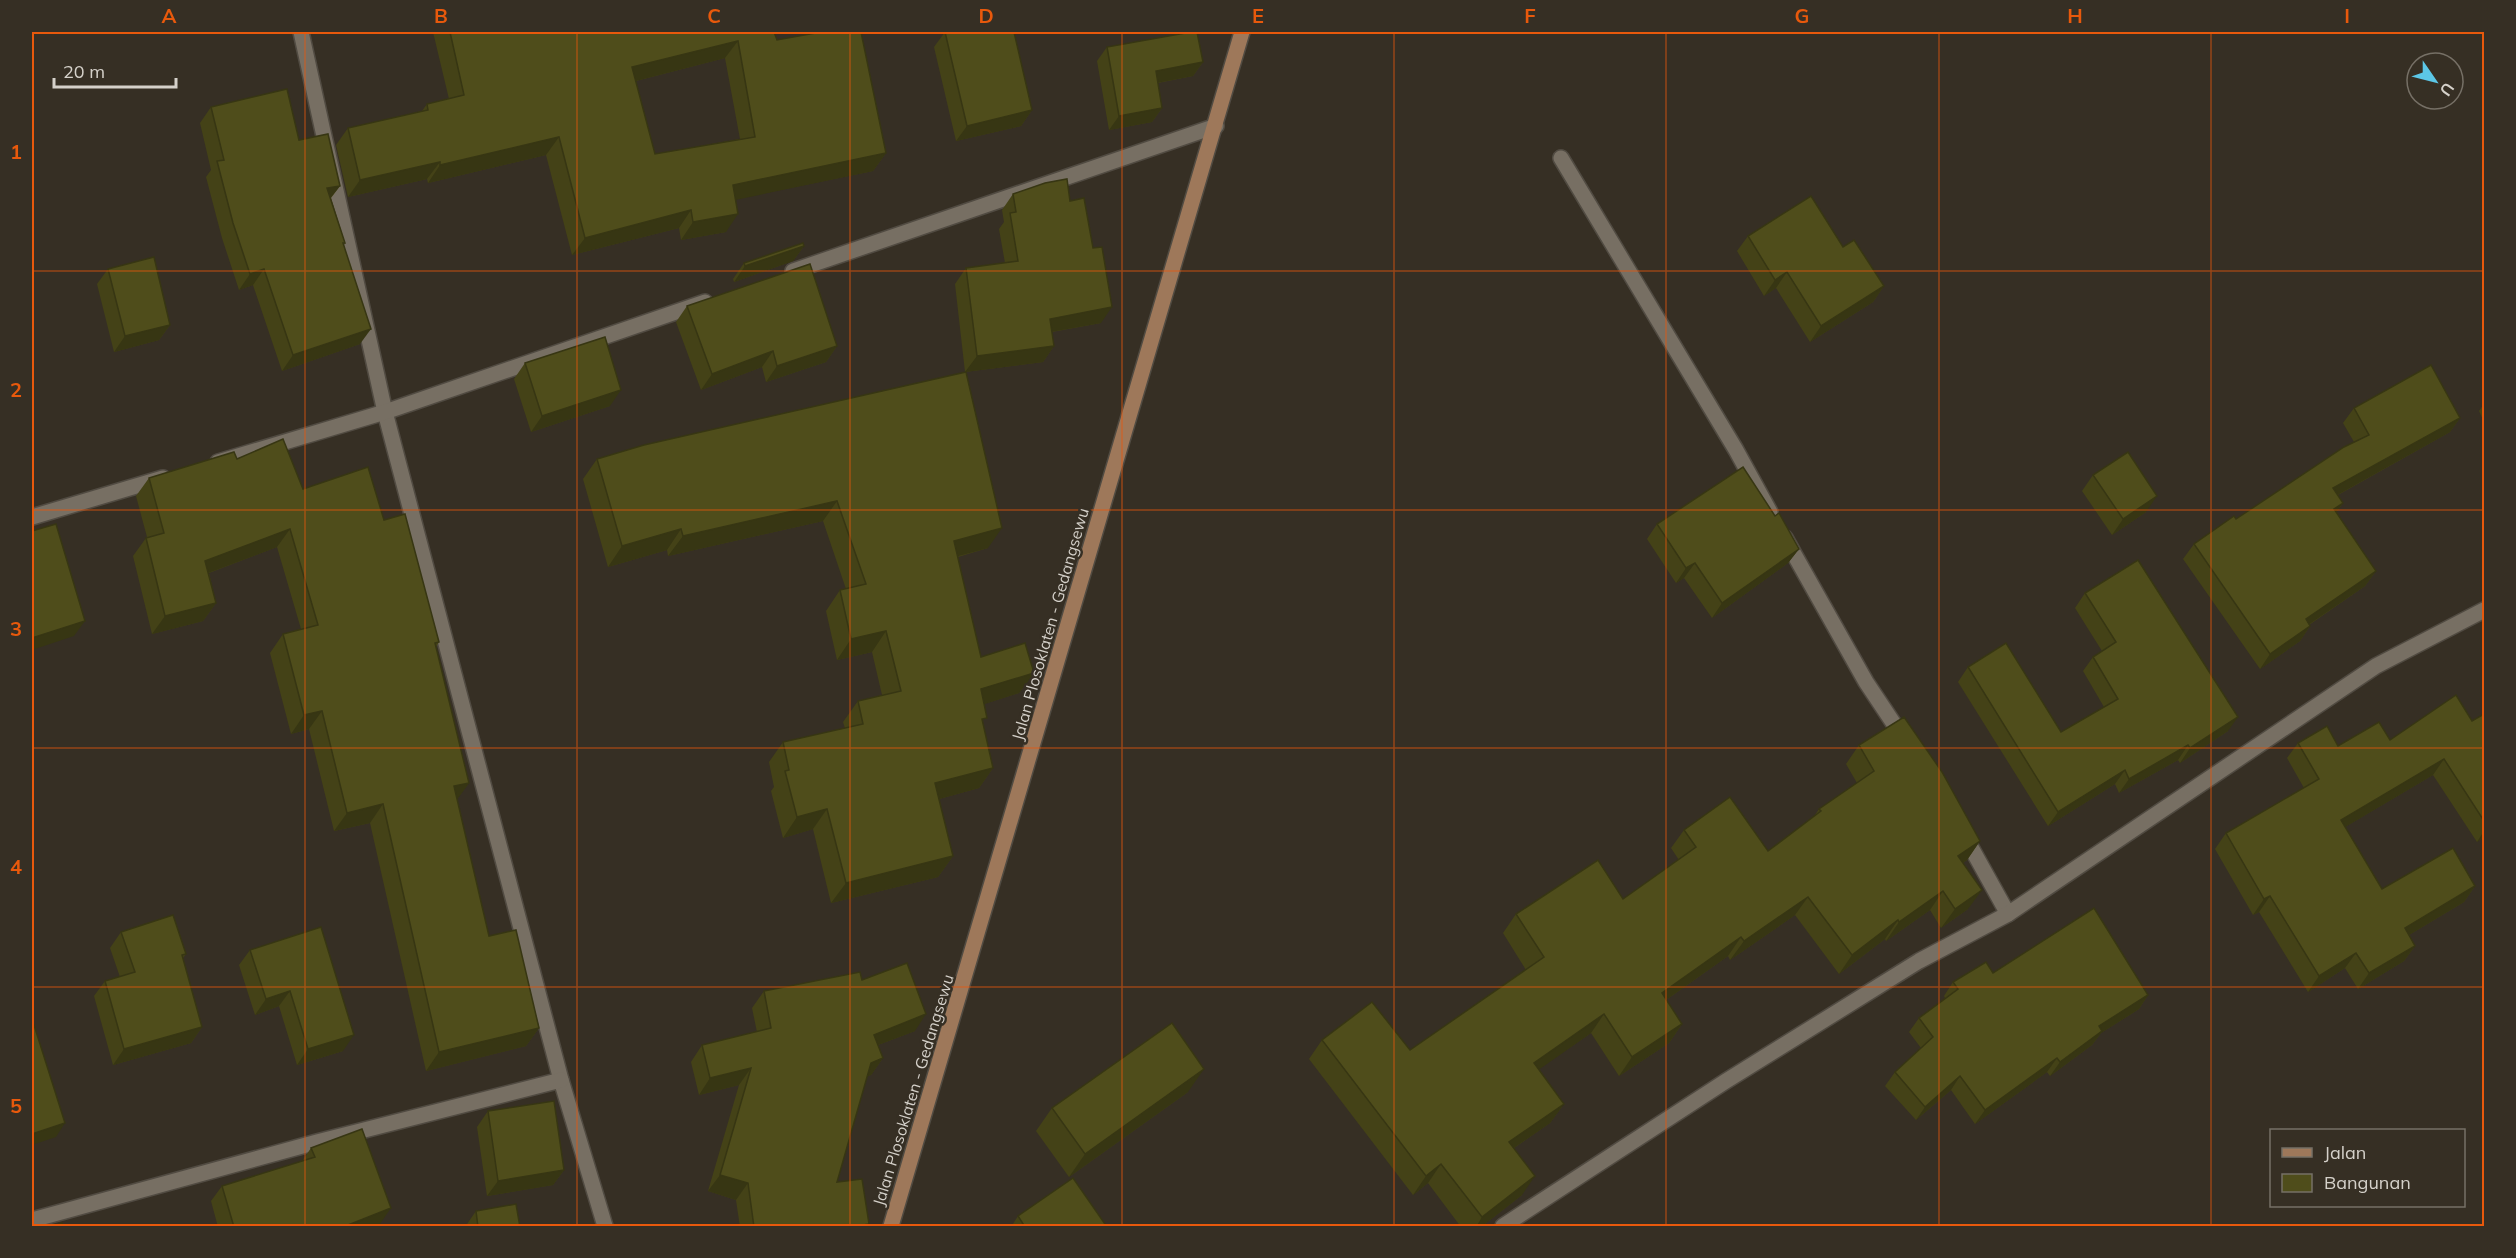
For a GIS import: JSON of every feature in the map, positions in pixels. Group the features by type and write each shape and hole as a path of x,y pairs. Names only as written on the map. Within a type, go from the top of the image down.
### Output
{"main road":[{"name":"Jalan Plosoklaten - Gedangsewu","path":"891,1227 1242,32"}],"street":[{"path":"301,32 385,412 561,1080 605,1227"},
{"path":"778,276 1216,126"},
{"path":"1561,158 1736,450 1866,682 1911,748"},
{"path":"202,466 385,412 722,296"},
{"path":"32,517 180,473"},
{"path":"1503,1227 1726,1081 1908,968 2008,914 2376,666 2484,610"},
{"path":"1953,816 2008,914"},
{"path":"32,1220 317,1142 561,1080"}],"building":[{"path":"450,32 774,32 777,40 821,32 861,32 886,153 733,185 738,214 693,222 691,210 585,238 559,137 440,165 440,162 360,180 348,128 428,110 427,104 464,95","holes":["738,41 755,137 655,154 632,67"]},
{"path":"945,32 1014,32 1032,110 967,126"},
{"path":"1197,32 1203,62 1156,71 1162,108 1119,116 1107,47"},
{"path":"287,89 299,140 328,134 340,186 327,188 371,329 293,355 264,269 250,274 233,223 217,161 224,160 211,107"},
{"path":"1067,179 1070,201 1084,198 1093,248 1102,247 1112,307 1050,319 1054,346 977,356 966,268 1018,261 1010,213 1016,212 1013,194 1045,183"},
{"path":"1811,196 1843,247 1854,240 1884,286 1821,326 1787,272 1775,280 1748,236"},
{"path":"803,243 804,246 745,266 744,263"},
{"path":"154,257 170,325 125,336 108,269"},
{"path":"810,264 837,346 777,366 773,351 712,374 687,306"},
{"path":"605,337 621,390 542,416 525,363"},
{"path":"2431,365 2460,418 2333,488 2343,503 2334,509 2376,571 2306,619 2310,626 2270,654 2194,544 2234,516 2236,519 2344,447 2369,435 2354,408"},
{"path":"966,372 1002,528 954,541 981,657 1025,643 1034,673 981,689 987,718 982,719 993,768 935,783 953,856 846,883 827,809 797,817 785,771 789,770 783,742 863,724 858,701 901,691 886,631 851,639 840,590 866,584 837,501 683,536 681,529 622,546 597,459 644,445"},
{"path":"283,439 303,489 368,467 384,520 405,514 439,642 435,643 469,783 454,786 489,936 516,930 539,1028 439,1052 383,804 347,813 322,711 304,715 283,634 318,625 290,529 205,561 216,603 165,616 146,538 164,533 149,478 234,452 237,459"},
{"path":"2128,452 2157,496 2123,519 2093,475"},
{"path":"1743,467 1775,516 1779,513 1799,549 1722,603 1695,563 1686,568 1657,524"},
{"path":"56,524 85,621 32,638 32,531"},
{"path":"2138,560 2238,717 2190,748 2188,745 2129,779 2125,770 2058,812 1968,667 2006,643 2061,732 2118,699 2093,657 2116,642 2085,593"},
{"path":"2456,695 2472,721 2484,714 2484,821 2444,759 2341,820 2382,889 2453,848 2475,886 2405,928 2415,946 2369,973 2356,953 2319,976 2270,896 2264,899 2226,833 2319,779 2298,743 2327,726 2338,746 2379,722 2390,740"},
{"path":"1904,717 1942,772 1980,841 1958,856 1982,890 1955,909 1943,891 1899,922 1898,920 1852,955 1808,897 1744,941 1741,937 1662,993 1682,1024 1632,1057 1604,1014 1534,1063 1564,1104 1509,1142 1535,1176 1482,1217 1441,1164 1426,1176 1322,1040 1372,1002 1410,1050 1544,957 1516,914 1598,860 1623,899 1696,847 1684,830 1730,797 1768,851 1821,811 1819,809 1874,771 1859,745"},
{"path":"2094,908 2148,995 2099,1026 2102,1031 2060,1062 2057,1058 1985,1110 1960,1076 1925,1107 1895,1072 1933,1037 1919,1018 1958,989 1953,982 1986,962 1993,973"},
{"path":"173,915 186,954 182,955 202,1027 124,1049 105,981 135,972 121,932"},
{"path":"321,927 354,1035 308,1049 290,991 266,999 250,950"},
{"path":"907,963 926,1014 874,1035 883,1058 871,1063 837,1182 862,1179 869,1224 852,1227 754,1227 748,1183 720,1175 751,1068 710,1078 702,1045 771,1028 764,991 860,972 862,980"},
{"path":"1172,1023 1204,1069 1085,1154 1052,1108"},
{"path":"34,1025 65,1123 32,1134 32,1026"},
{"path":"554,1101 564,1170 498,1181 488,1111"},
{"path":"362,1129 391,1208 343,1227 234,1227 222,1186 315,1157 311,1148"},
{"path":"1073,1178 1105,1224 1101,1227 1025,1227 1018,1216"},
{"path":"516,1204 520,1227 478,1227 476,1211"}]}
